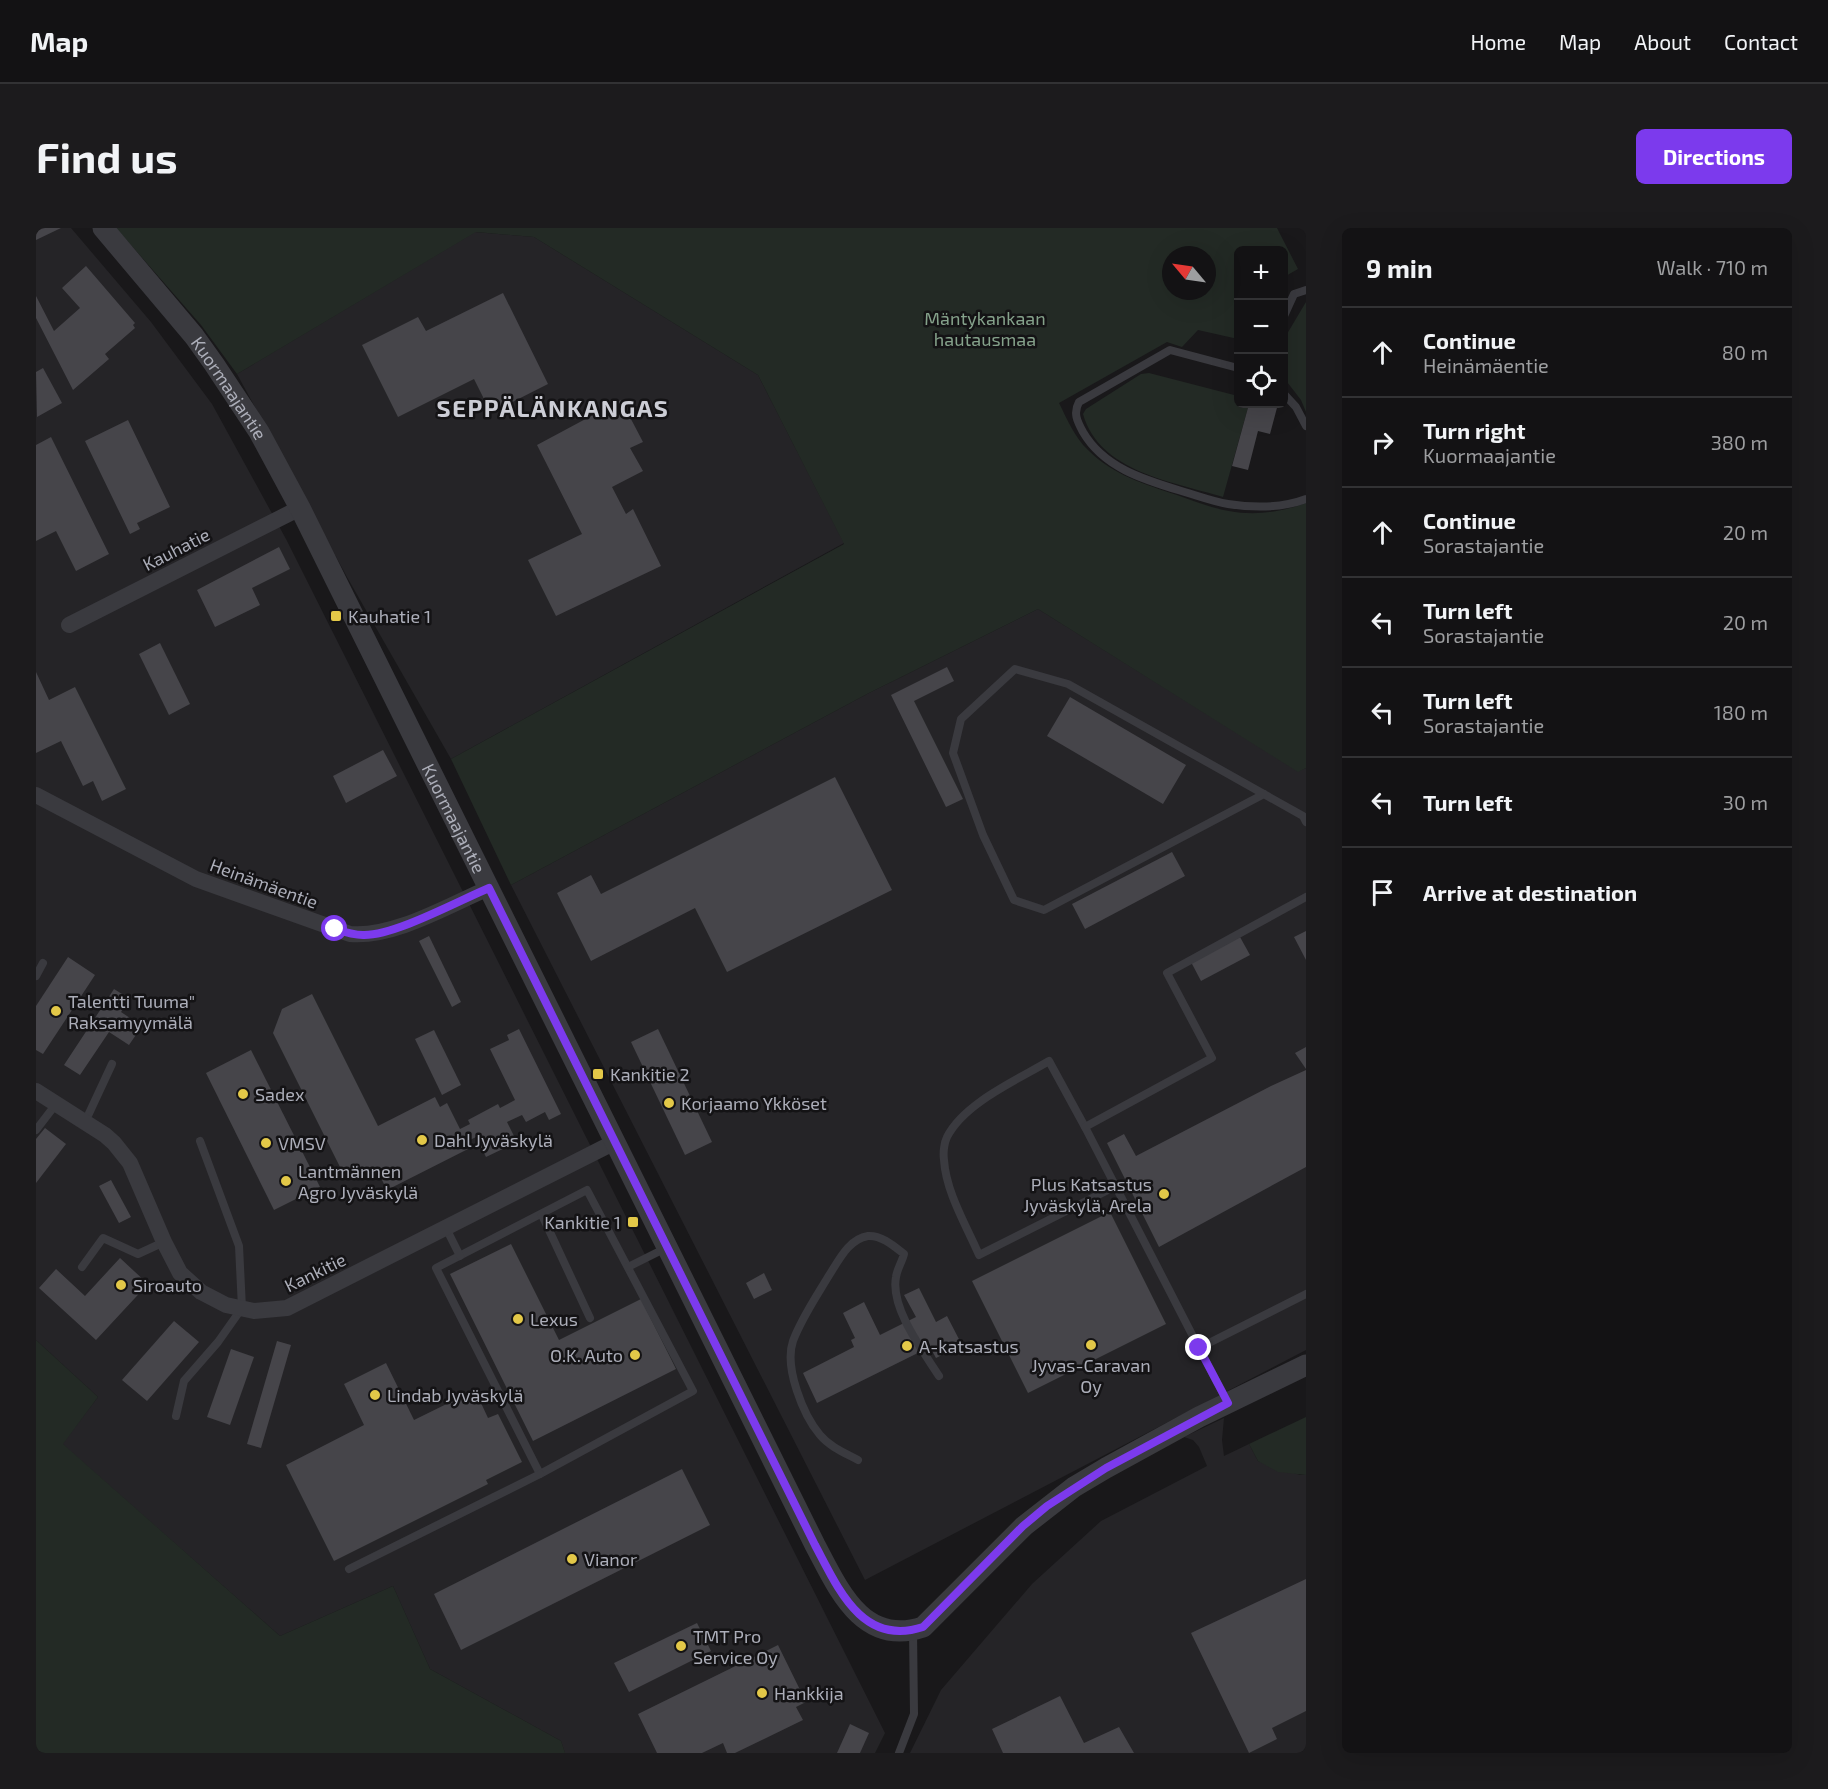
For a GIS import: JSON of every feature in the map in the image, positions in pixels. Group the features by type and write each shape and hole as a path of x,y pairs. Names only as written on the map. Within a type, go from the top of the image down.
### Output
{"street":[{"name":"Kuormaajantie","path":"103,228 194,336 248,414 300,508 815,1545 844,1597 858,1614 876,1626 904,1632 913,1630"},
{"name":"Kauhatie","path":"69,625 300,508"},
{"name":"Heinämäentie","path":"36,795 196,879 350,934 364,935 387,931 489,888"},
{"name":"Kankitie","path":"36,1091 105,1135 130,1163 180,1273 201,1292 226,1305 254,1311 287,1308 615,1143"},
{"path":"913,1630 923,1627 931,1620 1023,1526 1056,1500 1106,1468 1228,1403 1306,1365"}],"lane":[{"path":"1288,307 1294,294 1306,290"},
{"path":"1234,367 1170,351 1079,402 1075,410 1078,422 1099,453 1117,467 1137,477 1227,504 1285,505 1306,499"},
{"path":"1288,398 1296,407 1306,426"},
{"path":"1263,794 1044,910 1014,900 983,835 953,753 961,719 1015,669 1068,684 1305,817"},
{"path":"1085,1127 1212,1058 1167,973 1306,897"},
{"path":"36,976 43,963"},
{"path":"1116,1186 979,1254 951,1191 944,1160 945,1139 957,1121 988,1096 1049,1061 1116,1186 1228,1403"},
{"path":"85,1122 112,1064"},
{"path":"36,1130 56,1104"},
{"path":"176,1416 184,1381 218,1342 242,1308 239,1246 200,1141"},
{"path":"349,1569 540,1474 693,1391 587,1190 436,1268 540,1474"},
{"path":"542,1215 590,1318"},
{"path":"446,1228 460,1257"},
{"path":"858,1460 836,1448 820,1435 804,1407 792,1374 792,1343 817,1295 850,1244 869,1236 888,1241 904,1254 896,1278 897,1302 922,1351 939,1376"},
{"path":"81,1267 103,1238 138,1254 164,1242"},
{"path":"628,1267 668,1247"},
{"path":"1199,1348 1306,1294"},
{"path":"899,1753 914,1714 913,1630"}],"shaded area":[{"path":"36,228 71,228 151,322 212,404 286,539 885,1733 875,1753 565,1753 561,1741 430,1669 393,1586 280,1636 62,1444 98,1397 36,1340"},
{"path":"475,232 534,237 758,375 844,543 451,759 347,577 237,374"},
{"path":"1038,609 1298,771 1306,768 1306,1350 865,1580 511,885 867,694"},
{"path":"1224,1418 1222,1440 1224,1456 1249,1444 1258,1461 1306,1475 1306,1753 910,1753 941,1690 1032,1584 1101,1521 1207,1466 1199,1447 1193,1440 1184,1437"}],"green space":[{"name":"Mäntykankaan hautausmaa","path":"116,228 1277,228 1286,246 1234,246 1234,338 1198,330 1182,347 1167,342 1059,403 1075,434 1088,450 1108,466 1141,483 1222,510 1249,513 1268,512 1306,503 1306,768 1298,772 1038,609 867,694 511,885 451,759 844,544 758,375 534,237 476,232 237,374 201,325"},
{"path":"1288,249 1298,269 1288,275"},
{"path":"1306,302 1306,412 1301,400 1288,383 1288,332"},
{"path":"1149,373 1234,395 1234,408 1248,408 1223,497 1141,472 1121,462 1092,434 1083,414 1086,409 1141,374"},
{"path":"36,1340 98,1397 63,1444 280,1636 393,1586 430,1669 561,1741 565,1753 36,1753"},
{"path":"1306,1417 1306,1475 1278,1472 1258,1461 1249,1444"}],"building":[{"path":"36,228 61,228 36,240"},
{"path":"86,266 135,323 133,325 135,328 105,354 109,359 73,390 36,318 36,296 54,331 80,308 62,288"},
{"path":"503,293 548,384 491,413 474,379 398,417 362,345 418,317 426,331"},
{"path":"43,368 62,403 37,417 36,372"},
{"path":"621,400 643,442 630,448 643,471 612,487 626,514 633,509 661,566 556,616 528,560 582,534 537,445"},
{"path":"1248,408 1277,408 1270,434 1258,431 1248,470 1232,466"},
{"path":"128,420 170,507 137,523 140,529 130,534 85,441"},
{"path":"51,437 109,554 76,571 56,531 36,541 36,445"},
{"path":"279,547 290,569 252,588 260,605 215,627 197,590"},
{"path":"160,643 190,704 169,715 139,654"},
{"path":"947,667 954,681 914,701 963,799 946,807 891,695"},
{"path":"36,672 49,700 75,687 126,789 102,801 93,781 83,786 61,741 36,753"},
{"path":"1070,697 1186,765 1163,804 1047,736"},
{"path":"383,750 397,776 346,803 333,776"},
{"path":"835,777 892,890 727,972 695,908 591,961 557,893 591,875 601,894"},
{"path":"1172,852 1185,876 1085,929 1072,904"},
{"path":"1306,931 1306,960 1294,937"},
{"path":"429,936 461,1002 452,1007 419,941"},
{"path":"1240,937 1250,955 1201,981 1191,962"},
{"path":"68,957 95,975 43,1054 36,1050 36,1006"},
{"path":"114,989 130,999 121,1012 142,1026 129,1045 109,1032 80,1075 64,1065"},
{"path":"312,994 378,1126 435,1097 440,1107 447,1103 460,1129 470,1124 468,1120 498,1104 500,1108 515,1100 490,1049 509,1040 507,1035 519,1029 561,1114 549,1120 545,1112 526,1122 522,1115 507,1122 517,1142 486,1157 476,1137 466,1142 470,1148 387,1190 378,1172 360,1180 356,1172 345,1177 273,1033 282,1009"},
{"path":"658,1029 712,1142 685,1155 631,1042"},
{"path":"434,1030 461,1085 442,1095 415,1039"},
{"path":"1306,1047 1306,1069 1295,1053"},
{"path":"251,1050 320,1187 274,1210 206,1073"},
{"path":"1306,1070 1306,1167 1159,1247 1107,1143 1124,1134 1136,1156"},
{"path":"45,1128 66,1144 36,1183 36,1139"},
{"path":"111,1180 131,1217 119,1223 99,1186"},
{"path":"1110,1212 1166,1324 1028,1393 972,1281"},
{"path":"511,1244 559,1340 641,1299 676,1369 533,1441 450,1274"},
{"path":"120,1258 148,1284 96,1340 39,1288 56,1269 85,1296"},
{"path":"764,1273 772,1290 754,1299 746,1283"},
{"name":"A-katsastus","path":"919,1288 936,1322 947,1316 962,1345 936,1358 930,1347 817,1403 803,1373 854,1347 851,1340 855,1338 843,1313 864,1302 880,1335 916,1317 904,1295"},
{"path":"174,1321 199,1342 147,1401 122,1380"},
{"path":"277,1341 291,1345 261,1448 247,1444"},
{"path":"231,1349 254,1357 230,1425 207,1417"},
{"path":"386,1363 414,1420 475,1390 488,1418 498,1414 522,1462 486,1480 488,1484 334,1561 286,1465 364,1425 344,1384"},
{"name":"Vianor","path":"682,1469 710,1525 461,1650 434,1594"},
{"path":"1306,1579 1306,1711 1272,1728 1277,1739 1249,1753 1191,1633"},
{"path":"697,1623 711,1651 629,1692 614,1663"},
{"path":"778,1645 806,1702 796,1707 803,1720 735,1753 727,1753 723,1743 702,1753 657,1753 638,1714"},
{"path":"1060,1696 1084,1743 1119,1727 1134,1753 1003,1753 992,1729"},
{"path":"850,1724 869,1733 860,1753 837,1753"}],"place":[{"name":"Kauhatie 1","path":"336,616"},
{"name":"Talentti Tuuma\" Raksamyymälä","path":"56,1011"},
{"name":"Kankitie 2","path":"598,1074"},
{"name":"Sadex","path":"243,1094"},
{"name":"Korjaamo Ykköset","path":"669,1103"},
{"name":"Dahl Jyväskylä","path":"422,1140"},
{"name":"VMSV","path":"266,1143"},
{"name":"Lantmännen Agro Jyväskylä","path":"286,1181"},
{"name":"Plus Katsastus Jyväskylä, Arela","path":"1164,1194"},
{"name":"Kankitie 1","path":"633,1222"},
{"name":"Siroauto","path":"121,1285"},
{"name":"Lexus","path":"518,1319"},
{"name":"Jyvas-Caravan Oy","path":"1091,1345"},
{"name":"A-katsastus","path":"907,1346"},
{"name":"O.K. Auto","path":"635,1355"},
{"name":"Lindab Jyväskylä","path":"375,1395"},
{"name":"Vianor","path":"572,1559"},
{"name":"TMT Pro Service Oy","path":"681,1646"},
{"name":"Hankkija","path":"762,1693"}],"district":[{"name":"SEPPÄLÄNKANGAS","path":"553,407"}],"route":[{"path":"335,929 350,934 364,935 387,931 489,888 815,1545 844,1597 858,1614 876,1626 904,1632 923,1627 1023,1526 1047,1506 1106,1468 1228,1403 1199,1348"}]}
